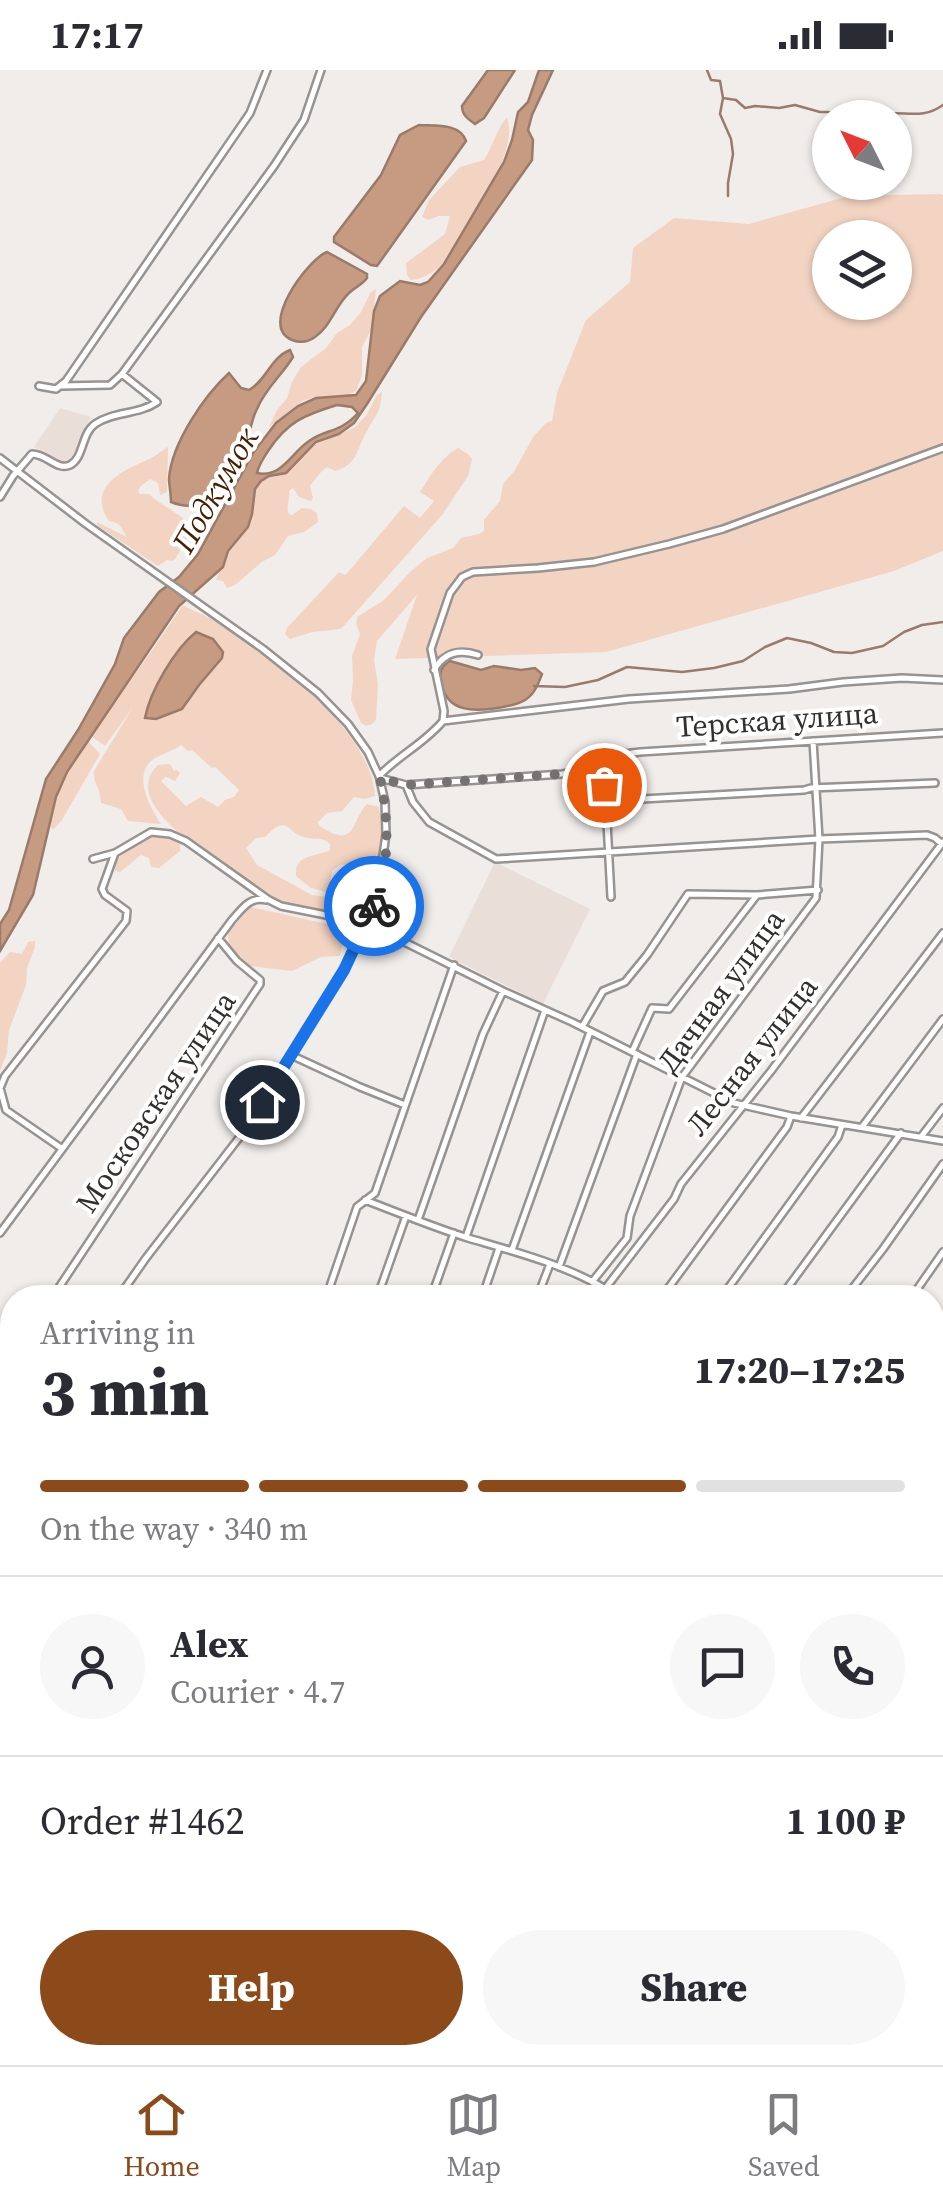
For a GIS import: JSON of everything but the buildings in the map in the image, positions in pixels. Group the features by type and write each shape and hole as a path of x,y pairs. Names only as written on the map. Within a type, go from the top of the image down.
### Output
{"street":[{"path":"39,386 61,386 250,113 267,70"},
{"path":"61,386 110,385 122,374 274,166 304,120 322,70"},
{"path":"0,497 32,454 67,466 75,462 85,436 96,424 105,418 145,410 156,402 122,374"},
{"path":"444,721 431,649 455,584 473,572 620,558 723,529 943,448"},
{"path":"0,458 318,693 368,752 380,777 385,802 386,834 377,899 344,970 242,1134 127,1285"},
{"path":"434,670 438,662 454,652 478,655"},
{"path":"380,777 444,721 614,701 863,680 943,680"},
{"name":"Терская улица","path":"380,777 406,785 562,774 596,769 616,754 943,732"},
{"path":"582,1026 603,990 625,982 636,969 688,894 757,895 818,890 813,742"},
{"path":"596,769 603,775 611,896"},
{"path":"606,802 935,782"},
{"path":"406,785 413,802 429,822 496,859 927,835 942,843"},
{"path":"93,859 116,854 151,832 170,834 269,900"},
{"name":"Лесная улица","path":"608,1285 942,843"},
{"path":"61,1148 6,1110 0,1088 5,1076 126,921 128,911 102,889 116,854"},
{"name":"Дачная улица","path":"592,1282 627,1238 630,1216 682,1077 816,898 818,890"},
{"path":"558,1268 652,1008 668,1009 757,895"},
{"path":"0,1232 218,938 256,898 298,911 366,923 744,1106 943,1141"},
{"path":"801,1118 943,933"},
{"name":"Московская улица","path":"61,1285 260,984 218,938"},
{"path":"330,1285 357,1207 374,1193 454,965"},
{"path":"418,1220 483,1034 503,991"},
{"path":"466,1237 545,1010"},
{"path":"862,1127 943,1018"},
{"path":"512,1250 590,1031"},
{"path":"292,1056 405,1104"},
{"path":"920,1137 943,1108"},
{"path":"671,1285 787,1127 791,1116"},
{"path":"730,1285 838,1137 842,1125"},
{"path":"790,1285 902,1133"},
{"path":"855,1285 943,1164"},
{"path":"365,1200 454,1234 512,1250 599,1285"},
{"path":"382,1285 406,1216"},
{"path":"436,1285 454,1234"},
{"path":"486,1285 499,1247"},
{"path":"919,1285 943,1252"},
{"path":"542,1285 550,1264"}],"shaded area":[{"path":"488,70 515,70 484,118 475,124 464,114 462,106"},
{"path":"539,70 553,70 528,130 533,140 532,160 421,317 354,423 339,434 316,442 286,473 261,481 255,489 248,527 228,551 223,567 179,606 67,772 56,797 33,895 0,951 0,924 9,910 46,779 115,664 124,638 159,592 179,577 198,554 253,453 276,423 316,398 356,395 366,381 374,311 380,296 400,281 420,285 428,282 444,264 504,162 518,112 528,102","holes":["337,405 352,407 358,413 345,424 309,441 273,472 257,473 275,441 297,421"]},
{"path":"507,117 509,130 503,159 451,253 434,271 411,280 406,263 445,234 450,216 428,220 422,217 429,200 460,167 484,160"},
{"path":"419,125 453,128 466,141 377,266 371,265 334,242 334,237 381,175 400,135"},
{"path":"912,195 943,195 943,551 894,571 606,652 395,659 417,595 377,641 376,720 366,726 361,723 351,700 352,656 360,634 357,617 384,600 427,558 453,548 461,538 484,531 484,520 500,501 503,484 533,437 552,421 557,393 586,320 630,282 633,248 674,218 749,224 835,200 912,200"},
{"path":"327,252 367,274 367,278 344,298 312,339 292,340 283,333 283,309 308,267"},
{"path":"376,289 372,328 362,347 362,376 356,391 302,401 269,427 301,367 350,325"},
{"path":"290,350 293,357 260,402 245,443 211,495 191,506 171,502 169,478 176,450 210,394 229,373 241,388 249,390"},
{"path":"382,392 378,412 349,464 335,471 327,467 321,472 310,486 311,501 299,497 293,488 289,491 289,514 311,509 317,513 318,522 304,532 288,536 275,555 235,585 227,588 223,581 216,580 228,551 248,527 255,489 261,481 286,473 316,444 354,428"},
{"path":"60,408 91,417 70,460 62,462 34,447"},
{"path":"168,447 167,492 160,495 158,483 150,479 138,491 149,494 189,524 187,539 175,559 158,566 97,522 127,537 106,516 102,495 120,474"},
{"path":"458,448 472,459 468,476 442,515 341,629 290,639 285,634 287,628 339,572 345,575 349,571 404,506 420,518 434,501 420,492 441,462"},
{"path":"183,605 250,645 297,681 358,748 370,772 375,796 354,797 342,811 327,813 318,822 331,833 346,834 367,804 379,807 379,862 373,889 361,913 350,896 348,864 332,871 329,893 311,888 296,876 302,860 330,850 330,844 324,840 300,836 283,825 265,837 256,838 246,848 257,865 312,895 336,898 344,904 337,903 328,913 270,897 178,832 155,806 149,792 149,778 158,765 170,764 180,773 175,781 166,777 161,781 186,806 201,797 218,807 239,790 215,767 181,745 151,761 146,768 146,793 161,824 128,821 121,809 101,803 94,771 133,707 105,746 88,734"},
{"path":"196,632 213,639 223,652 222,658 182,709 156,719 145,718 164,671"},
{"path":"450,661 481,670 494,666 535,668 542,674 533,693 522,702 473,710 455,705 444,691 441,671"},
{"path":"87,740 100,754 53,830 50,826 63,780"},
{"path":"145,837 174,838 180,851 159,868 151,867 149,858 141,855 120,872 115,871 116,860"},
{"path":"495,862 590,909 543,1004 449,957"},
{"path":"251,907 345,928 340,956 321,957 292,971 249,966 229,949 228,932"},
{"path":"35,941 0,1071 0,963 10,952 22,954 28,942"}],"waterway":[{"path":"707,70 711,80 720,81 720,114 731,139 728,196"},
{"path":"723,98 736,100 745,108 795,105 812,110"},
{"path":"912,114 943,105"},
{"path":"534,686 565,687 598,680 627,667 682,672 714,668 743,661 787,638 834,652 852,653 883,646 922,625 943,622"}],"way so far":[{"path":"374,906 386,834 380,778 406,785 596,769 603,775 604,785"}],"route":[{"path":"262,1102 344,970 374,906"}],"water label":[{"name":"Подкумок","path":"215,490"}]}
